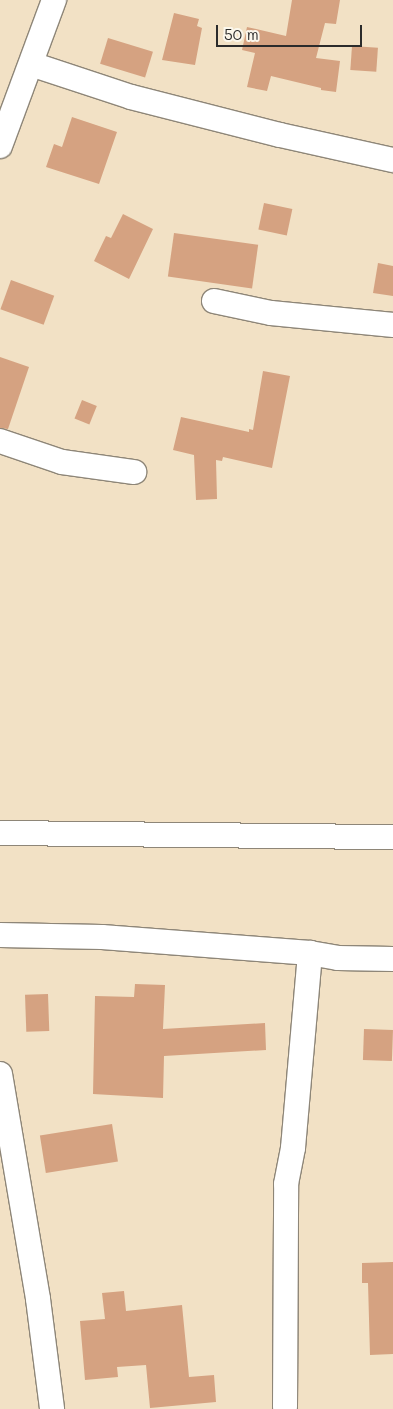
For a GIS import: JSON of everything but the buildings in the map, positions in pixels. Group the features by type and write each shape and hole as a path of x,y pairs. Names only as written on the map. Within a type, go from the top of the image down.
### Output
{"street":[{"path":"0,146 54,0"},
{"path":"31,64 131,96 280,135 393,160"},
{"path":"214,302 271,313 393,325"},
{"path":"0,441 62,462 134,472"},
{"path":"0,834 393,837"},
{"path":"0,935 102,936 310,953 338,958 393,959"},
{"path":"285,1407 286,1184 293,1148 310,953"},
{"path":"0,1074 38,1299 52,1409"}]}
